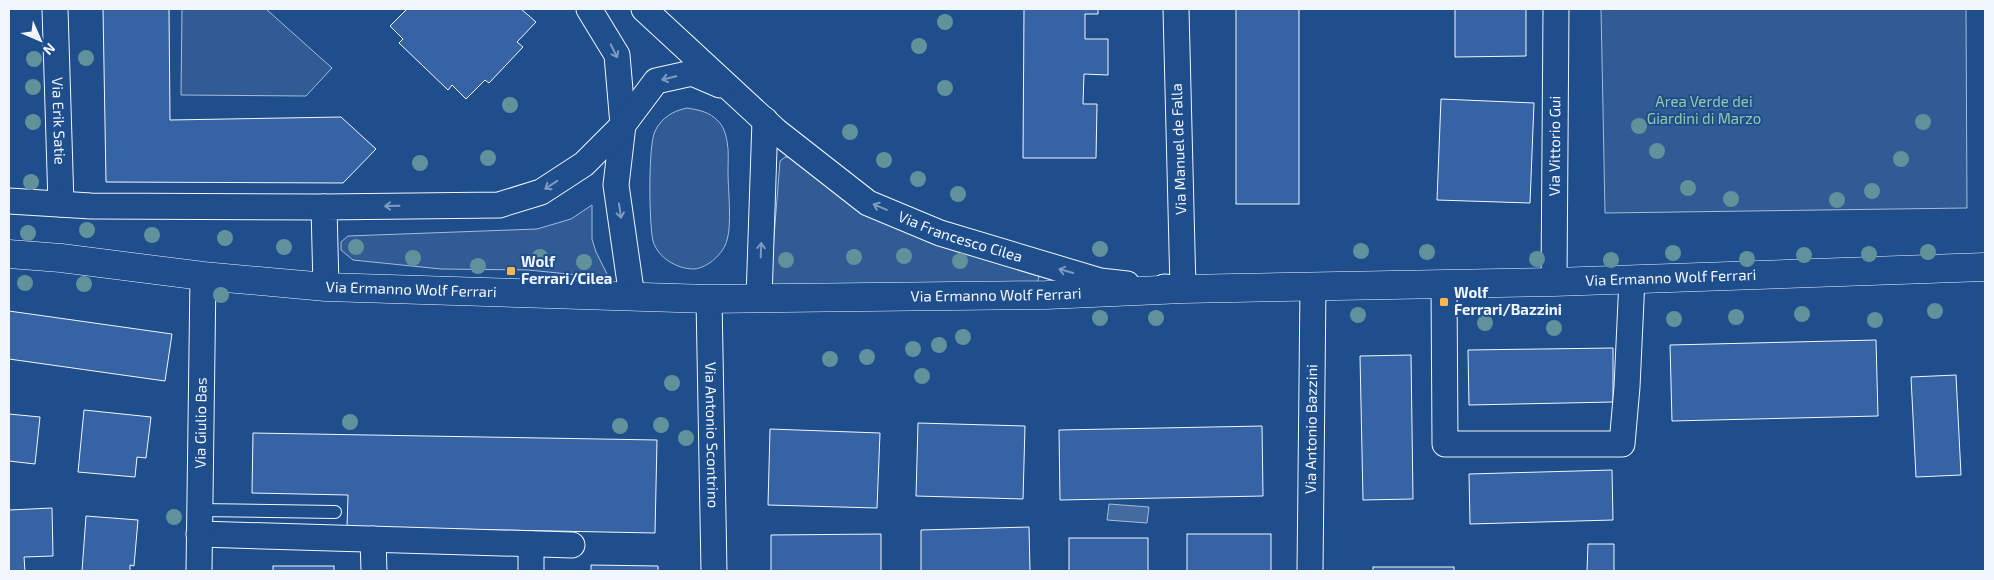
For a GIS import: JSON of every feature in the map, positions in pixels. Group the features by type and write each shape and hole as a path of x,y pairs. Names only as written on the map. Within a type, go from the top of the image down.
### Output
{"street":[{"name":"Via Erik Satie","path":"55,9 60,204"},
{"path":"589,9 617,55 624,125 616,185 632,297"},
{"name":"Via Francesco Cilea","path":"644,9 765,120 868,203 940,234 1100,281 1183,289"},
{"name":"Via Manuel de Falla","path":"1176,9 1183,289"},
{"name":"Via Vittorio Gui","path":"1554,282 1556,9"},
{"path":"9,201 60,204 324,207 499,204 541,192 584,164 624,125 656,82 692,73 731,90"},
{"path":"759,298 765,120"},
{"path":"324,207 326,287"},
{"name":"Via Ermanno Wolf Ferrari","path":"9,254 61,258 203,276 326,287 709,299 1046,295 1183,289 1554,282 1985,267"},
{"name":"Via Giulio Bas","path":"199,571 203,276"},
{"path":"1444,284 1445,444 1622,444 1628,388 1632,279"},
{"name":"Via Antonio Bazzini","path":"1310,571 1314,287"},
{"name":"Via Antonio Scontrino","path":"709,299 714,571"},
{"path":"199,534 572,545"},
{"path":"373,539 374,571"},
{"path":"531,544 531,571"}],"lane":[{"path":"200,510 335,512"}],"green space":[{"path":"182,9 266,9 332,68 306,96 181,95"},
{"name":"Area Verde dei Giardini di Marzo","path":"1601,9 1966,9 1967,208 1605,213"},
{"path":"687,108 708,113 715,118 723,128 728,145 730,216 727,240 723,250 715,259 705,266 694,269 675,265 659,253 653,241 651,219 650,167 655,131 668,115"},
{"path":"785,157 790,157 938,244 996,263 1036,273 1039,277 1036,286 770,288 780,161"},
{"path":"592,205 592,239 596,252 609,278 528,270 441,269 353,260 341,250 341,242 348,236 537,229 571,219"}],"shaded area":[{"path":"1109,504 1149,507 1147,523 1107,520"}],"building":[{"path":"103,9 169,9 170,120 341,117 376,149 343,183 106,182"},
{"path":"407,9 521,9 536,22 517,42 523,47 489,83 485,80 466,99 452,85 448,90 399,43 403,39 390,26"},
{"path":"1024,9 1098,9 1098,14 1085,14 1085,39 1108,39 1108,75 1084,74 1083,104 1097,104 1096,158 1023,158"},
{"path":"1236,9 1299,9 1299,204 1236,204"},
{"path":"1455,9 1526,9 1526,56 1455,57"},
{"path":"1441,99 1534,103 1530,203 1437,200"},
{"path":"9,311 172,334 165,381 9,359"},
{"path":"1876,340 1878,416 1672,421 1670,345"},
{"path":"1613,348 1613,402 1469,405 1468,350"},
{"path":"1411,355 1413,499 1363,500 1360,356"},
{"path":"1956,375 1961,475 1916,477 1911,377"},
{"path":"84,410 151,417 146,458 137,457 135,477 78,472"},
{"path":"9,414 40,417 35,464 9,461"},
{"path":"918,423 1025,426 1023,499 916,496"},
{"path":"1262,426 1263,496 1060,500 1059,430"},
{"path":"770,429 880,433 877,508 768,505"},
{"path":"253,433 657,440 655,533 347,527 348,495 252,493"},
{"path":"1612,470 1613,520 1470,524 1469,474"},
{"path":"52,508 53,556 24,557 25,571 9,571 9,510"},
{"path":"86,516 138,520 134,566 130,565 130,571 82,571"},
{"path":"1029,527 1030,571 921,571 921,530"},
{"path":"881,534 881,571 771,571 771,535"},
{"path":"1187,534 1271,534 1271,571 1187,571"},
{"path":"1069,538 1148,538 1148,571 1069,571"},
{"path":"1588,544 1614,544 1614,571 1587,571"},
{"path":"591,565 658,566 658,571 591,571"},
{"path":"273,566 334,566 334,571 273,571"},
{"path":"1373,567 1454,567 1454,571 1373,571"}],"place":[{"name":"Wolf Ferrari/Cilea","path":"511,271"},
{"name":"Wolf Ferrari/Bazzini","path":"1444,302"}]}
